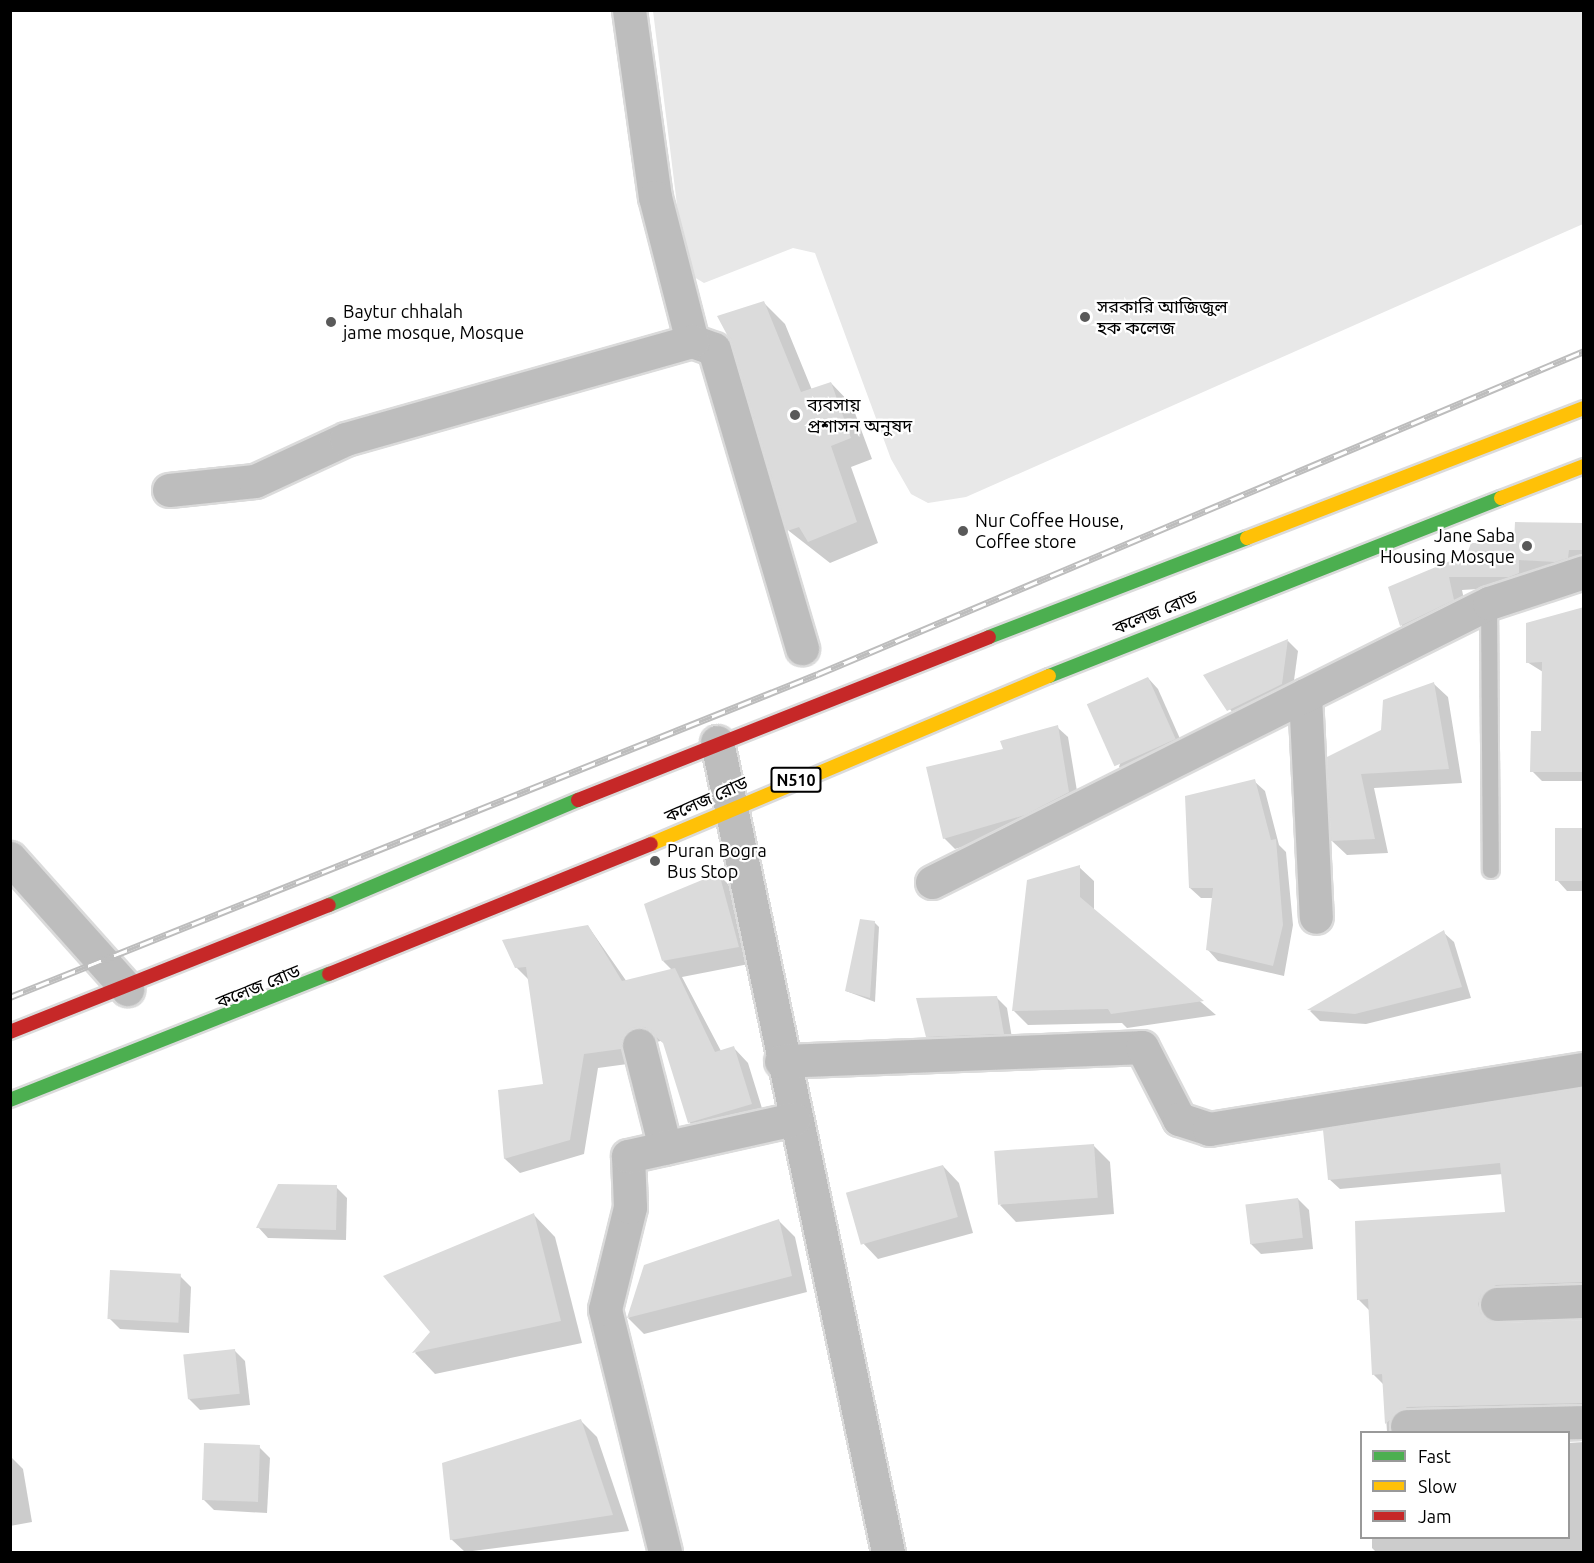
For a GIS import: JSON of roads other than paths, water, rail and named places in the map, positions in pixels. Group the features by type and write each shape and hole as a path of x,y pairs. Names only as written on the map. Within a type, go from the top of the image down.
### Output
{"highway":[{"name":"কলেজ রোড","path":"10,1032 127,989 717,742 1584,408"},
{"name":"কলেজ রোড","path":"10,1100 564,881 730,807 1179,621 1584,466"}],"street":[{"path":"629,10 655,197 692,341"},
{"path":"169,490 255,481 346,439 692,341 714,349 802,648"},
{"path":"932,882 1489,603 1584,572"},
{"path":"1305,695 1316,917"},
{"path":"717,742 781,1061 888,1552"},
{"path":"10,858 127,989"},
{"path":"639,1045 665,1148"},
{"path":"781,1061 1142,1047 1179,1119 1209,1129 1584,1069"},
{"path":"665,1552 605,1309 630,1207 628,1156 794,1119"},
{"path":"1497,1304 1584,1301"},
{"path":"1407,1426 1584,1422"}],"lane":[{"path":"1489,603 1491,870"}],"railway":[{"path":"10,997 818,674 1584,351"}],"place":[{"name":"সরকারি আজিজুল হক কলেজ","path":"1085,317"},
{"name":"Baytur chhalah jame mosque, Mosque","path":"331,322"},
{"name":"ব্যবসায় প্রশাসন অনুষদ","path":"795,415"},
{"name":"Nur Coffee House, Coffee store","path":"963,531"},
{"name":"Jane Saba Housing Mosque","path":"1527,546"},
{"name":"Puran Bogra Bus Stop","path":"655,861"}]}
